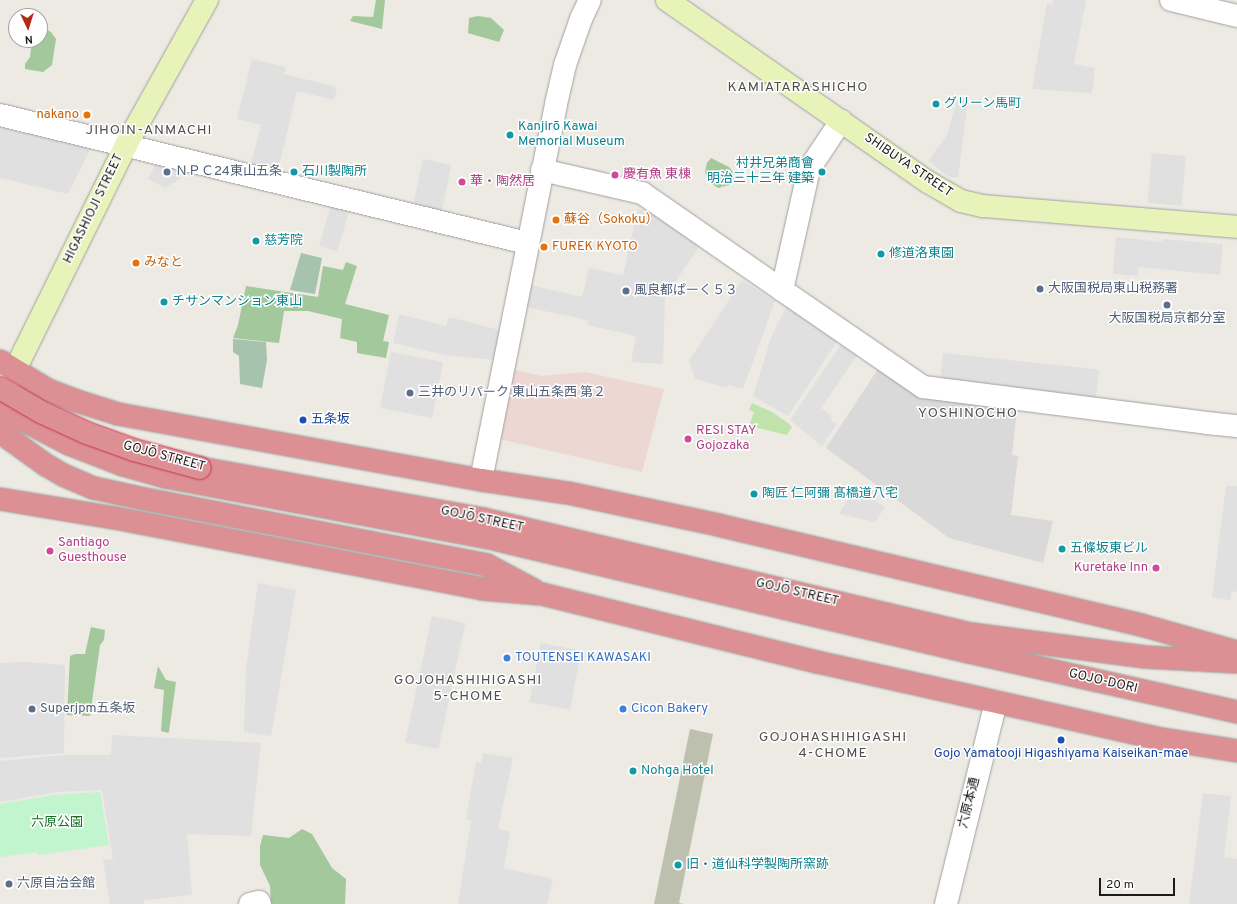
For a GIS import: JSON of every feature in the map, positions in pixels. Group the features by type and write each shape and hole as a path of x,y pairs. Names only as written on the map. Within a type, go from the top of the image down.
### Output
{"highway":[{"path":"7,365 48,390 90,406 118,414 481,480 568,493 718,525 1141,626 1237,652"},
{"name":"GOJŌ STREET","path":"0,388 41,412 87,433 167,460 200,468 483,519 970,643"},
{"name":"GOJŌ STREET","path":"0,408 69,444 105,459 166,478 498,540 970,643"},
{"path":"0,432 46,465 94,488 487,565 542,594"},
{"path":"0,499 115,518 482,589 542,594 818,662 1156,738 1237,751"},
{"name":"GOJO-DORI","path":"970,643 1145,657 1237,662"},
{"name":"GOJO-DORI","path":"970,643 1237,712"}],"street":[{"name":"HIGASHIOJI STREET","path":"0,401 7,365 126,145 207,0"},
{"path":"481,480 527,243 565,65 581,19 590,0"},
{"name":"SHIBUYA STREET","path":"667,0 934,186 954,198 983,206 1237,227"},
{"path":"1171,0 1237,16"},
{"path":"0,115 397,213 527,243"},
{"path":"782,290 809,169 841,121"},
{"path":"542,170 642,193 923,387 1237,426"},
{"name":"六原本通","path":"946,904 996,702"},
{"path":"250,904 260,902 260,904"}],"shaded area":[{"path":"1053,0 1086,0 1074,64 1095,68 1092,93 1032,89 1047,3 1052,4"},
{"path":"252,59 286,67 284,74 337,87 334,100 297,91 277,174 250,167 261,125 237,119"},
{"path":"958,97 968,99 958,178 949,177 928,161 947,135"},
{"path":"0,123 93,144 68,194 0,178"},
{"path":"1152,153 1186,156 1182,206 1148,203"},
{"path":"423,159 451,165 441,216 412,210"},
{"name":"ＮＰＣ24東山五条","path":"158,160 184,166 180,179 165,188 148,179"},
{"path":"331,205 349,210 337,252 319,246"},
{"name":"風良都ぱーく５３","path":"638,209 655,213 701,244 665,297 663,364 631,362 636,336 587,325 588,320 525,307 530,285 582,297 589,268 623,275"},
{"path":"1116,237 1162,242 1163,239 1223,244 1220,275 1139,267 1138,276 1113,274"},
{"path":"742,280 775,301 743,389 728,385 727,388 695,379 689,361"},
{"path":"787,306 838,340 788,416 753,396 772,335"},
{"path":"399,314 446,326 449,317 500,330 494,360 445,355 393,343"},
{"path":"842,343 858,354 821,408 832,416 830,419 837,424 822,446 790,420"},
{"name":"三井のリパーク 東山五条西 第２","path":"391,352 443,362 432,418 380,408"},
{"path":"943,353 1099,369 1096,400 940,384"},
{"path":"880,366 1017,409 1012,455 1018,456 1011,515 1053,521 1043,563 949,538 826,448"},
{"path":"511,369 541,376 584,372 664,389 642,472 495,438"},
{"path":"1226,486 1237,486 1237,592 1232,591 1230,600 1212,597"},
{"path":"855,488 885,507 875,522 839,514"},
{"path":"258,583 296,590 271,736 244,732 246,669"},
{"path":"432,616 465,623 438,749 405,742"},
{"path":"541,643 581,651 570,710 530,702"},
{"name":"Superjpm五条坂","path":"26,662 65,665 64,753 0,758 0,663"},
{"path":"690,729 713,734 679,903 684,904 654,904"},
{"path":"112,735 261,743 251,836 187,834 192,895 144,900 144,904 110,904 103,860 113,859 102,790 57,792 0,802 0,761 65,755 111,755"},
{"path":"483,753 513,758 498,829 510,832 504,868 553,879 547,904 458,904 471,821 466,819 476,761 481,763"},
{"path":"1203,793 1231,796 1224,857 1237,859 1237,904 1189,904"}],"green space":[{"path":"376,0 385,0 382,29 350,21 353,16 373,17"},
{"path":"478,16 491,18 504,30 499,42 468,33 469,18"},
{"path":"48,30 51,32 56,39 52,65 43,72 25,69 25,64 30,57 31,48 48,48"},
{"path":"711,158 729,167 735,175 733,182 729,185 718,188 708,181 705,172 707,163"},
{"path":"301,253 322,258 315,294 290,290"},
{"path":"346,262 357,266 345,304 389,315 383,341 389,342 386,358 357,353 357,342 340,338 342,319 308,311 284,311 279,343 233,338 238,325 246,286 318,297 323,266 343,270"},
{"path":"233,339 266,342 267,360 262,388 240,384 239,356 233,352"},
{"path":"752,403 772,412 788,423 792,427 787,435 749,426 754,412 749,410"},
{"path":"91,627 105,630 104,640 100,645 90,716 67,715 70,656 75,654 85,654"},
{"path":"158,666 166,680 176,682 168,733 161,731 164,690 154,688"},
{"name":"六原公園","path":"100,792 109,845 38,855 37,852 0,857 0,804 54,795"},
{"path":"302,829 312,834 332,868 346,879 345,904 271,904 270,886 260,865 260,846 263,835 289,838"}],"place":[{"name":"グリーン馬町","path":"936,104"},
{"name":"nakano","path":"87,115"},
{"name":"Kanjirō Kawai Memorial Museum","path":"510,135"},
{"name":"ＮＰＣ24東山五条","path":"167,172"},
{"name":"石川製陶所","path":"294,172"},
{"name":"村井兄弟商會 明治三十三年 建築","path":"822,172"},
{"name":"慶有魚 東棟","path":"615,175"},
{"name":"華・陶然居","path":"462,182"},
{"name":"蘇谷（Sokoku）","path":"556,220"},
{"name":"慈芳院","path":"256,241"},
{"name":"FUREK KYOTO","path":"544,247"},
{"name":"修道洛東園","path":"881,254"},
{"name":"みなと","path":"136,263"},
{"name":"大阪国税局東山税務署","path":"1040,289"},
{"name":"風良都ぱーく５３","path":"626,291"},
{"name":"チサンマンション東山","path":"164,302"},
{"name":"大阪国税局京都分室","path":"1167,305"},
{"name":"三井のリパーク 東山五条西 第２","path":"410,393"},
{"name":"五条坂","path":"303,420"},
{"name":"RESI STAY Gojozaka","path":"688,439"},
{"name":"陶匠 仁阿彌 髙橋道八宅","path":"754,494"},
{"name":"五條坂東ビル","path":"1062,549"},
{"name":"Santiago Guesthouse","path":"50,551"},
{"name":"Kuretake Inn","path":"1156,568"},
{"name":"TOUTENSEI KAWASAKI","path":"507,658"},
{"name":"Superjpm五条坂","path":"32,709"},
{"name":"Cicon Bakery","path":"623,709"},
{"name":"Gojo Yamatooji Higashiyama Kaiseikan-mae","path":"1061,740"},
{"name":"Nohga Hotel","path":"633,771"},
{"name":"旧・道仙科学製陶所窯跡","path":"678,865"},
{"name":"六原自治会館","path":"9,884"}],"district":[{"name":"KAMIATARASHICHO","path":"798,88"},
{"name":"JIHOIN-ANMACHI","path":"149,131"},
{"name":"YOSHINOCHO","path":"968,414"},
{"name":"GOJOHASHIHIGASHI 5-CHOME","path":"468,690"},
{"name":"GOJOHASHIHIGASHI 4-CHOME","path":"833,746"}]}
